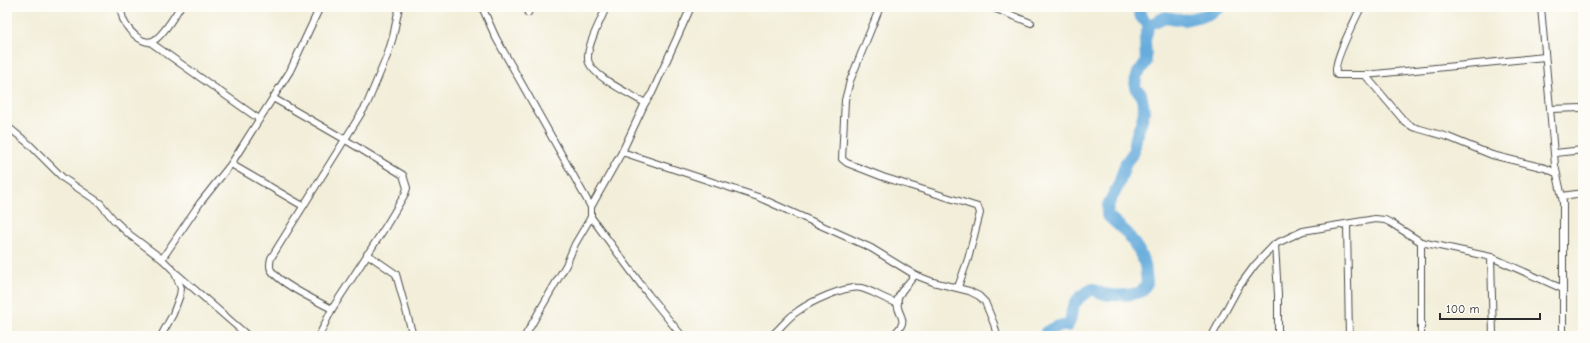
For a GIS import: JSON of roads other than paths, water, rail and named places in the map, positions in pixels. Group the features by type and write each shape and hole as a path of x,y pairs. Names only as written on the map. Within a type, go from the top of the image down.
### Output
{"street":[{"path":"120,7 124,20 135,36 150,42 259,119"},
{"path":"150,42 156,40 171,22 180,7"},
{"path":"162,259 230,164 290,71 320,7"},
{"path":"332,309 294,288 276,276 270,269 269,263 344,139 367,104 389,50 397,21 399,7"},
{"path":"482,7 500,45 591,207 591,217 575,244 566,265 525,336"},
{"path":"528,13 531,7"},
{"path":"606,7 590,48 588,60 591,67 598,75 645,103"},
{"path":"591,207 622,152 645,103 652,93 690,7"},
{"path":"880,7 850,81 845,100 842,159 847,163 883,177 978,207 980,214 968,259 958,287"},
{"path":"991,7 1031,23"},
{"path":"1361,7 1344,42 1335,70 1335,73 1340,76 1365,75 1545,57"},
{"path":"1542,7 1545,57 1556,173 1562,196 1563,336"},
{"path":"1365,75 1405,122 1413,127 1448,137 1504,158 1540,167 1556,173"},
{"path":"273,98 403,175 406,181 407,188 405,194 332,309 319,336"},
{"path":"1550,109 1583,108"},
{"path":"7,126 35,149 63,178 100,203 114,220 130,235 162,259 248,336"},
{"path":"1554,153 1583,150"},
{"path":"622,152 758,197 871,248 915,275 933,282 958,287 978,296 985,302 997,336"},
{"path":"230,164 303,206"},
{"path":"1562,196 1583,193"},
{"path":"591,217 648,294 682,336"},
{"path":"1213,336 1238,288 1255,265 1275,244 1303,231 1347,225 1375,219 1385,220 1421,242 1491,257 1563,289"},
{"path":"1347,225 1349,336"},
{"path":"1420,336 1421,242"},
{"path":"1275,244 1278,295 1278,336"},
{"path":"367,254 396,274 412,336"},
{"path":"1491,257 1492,336"},
{"path":"161,336 173,314 180,295 181,288 174,271"},
{"path":"891,336 900,329 902,324 902,316 898,303 901,293 915,275"},
{"path":"774,335 798,310 818,300 849,289 860,288 888,301 898,303"}],"waterway":[{"path":"1138,7 1141,17 1149,25"},
{"path":"1046,336 1046,332 1059,326 1067,326 1071,320 1072,310 1075,303 1080,297 1093,289 1110,295 1129,294 1141,292 1147,283 1145,265 1139,251 1127,233 1107,215 1108,205 1119,184 1126,162 1134,152 1134,143 1144,112 1141,94 1135,88 1136,76 1146,62 1145,39 1149,25 1165,17 1184,20 1210,14 1220,7"}]}
